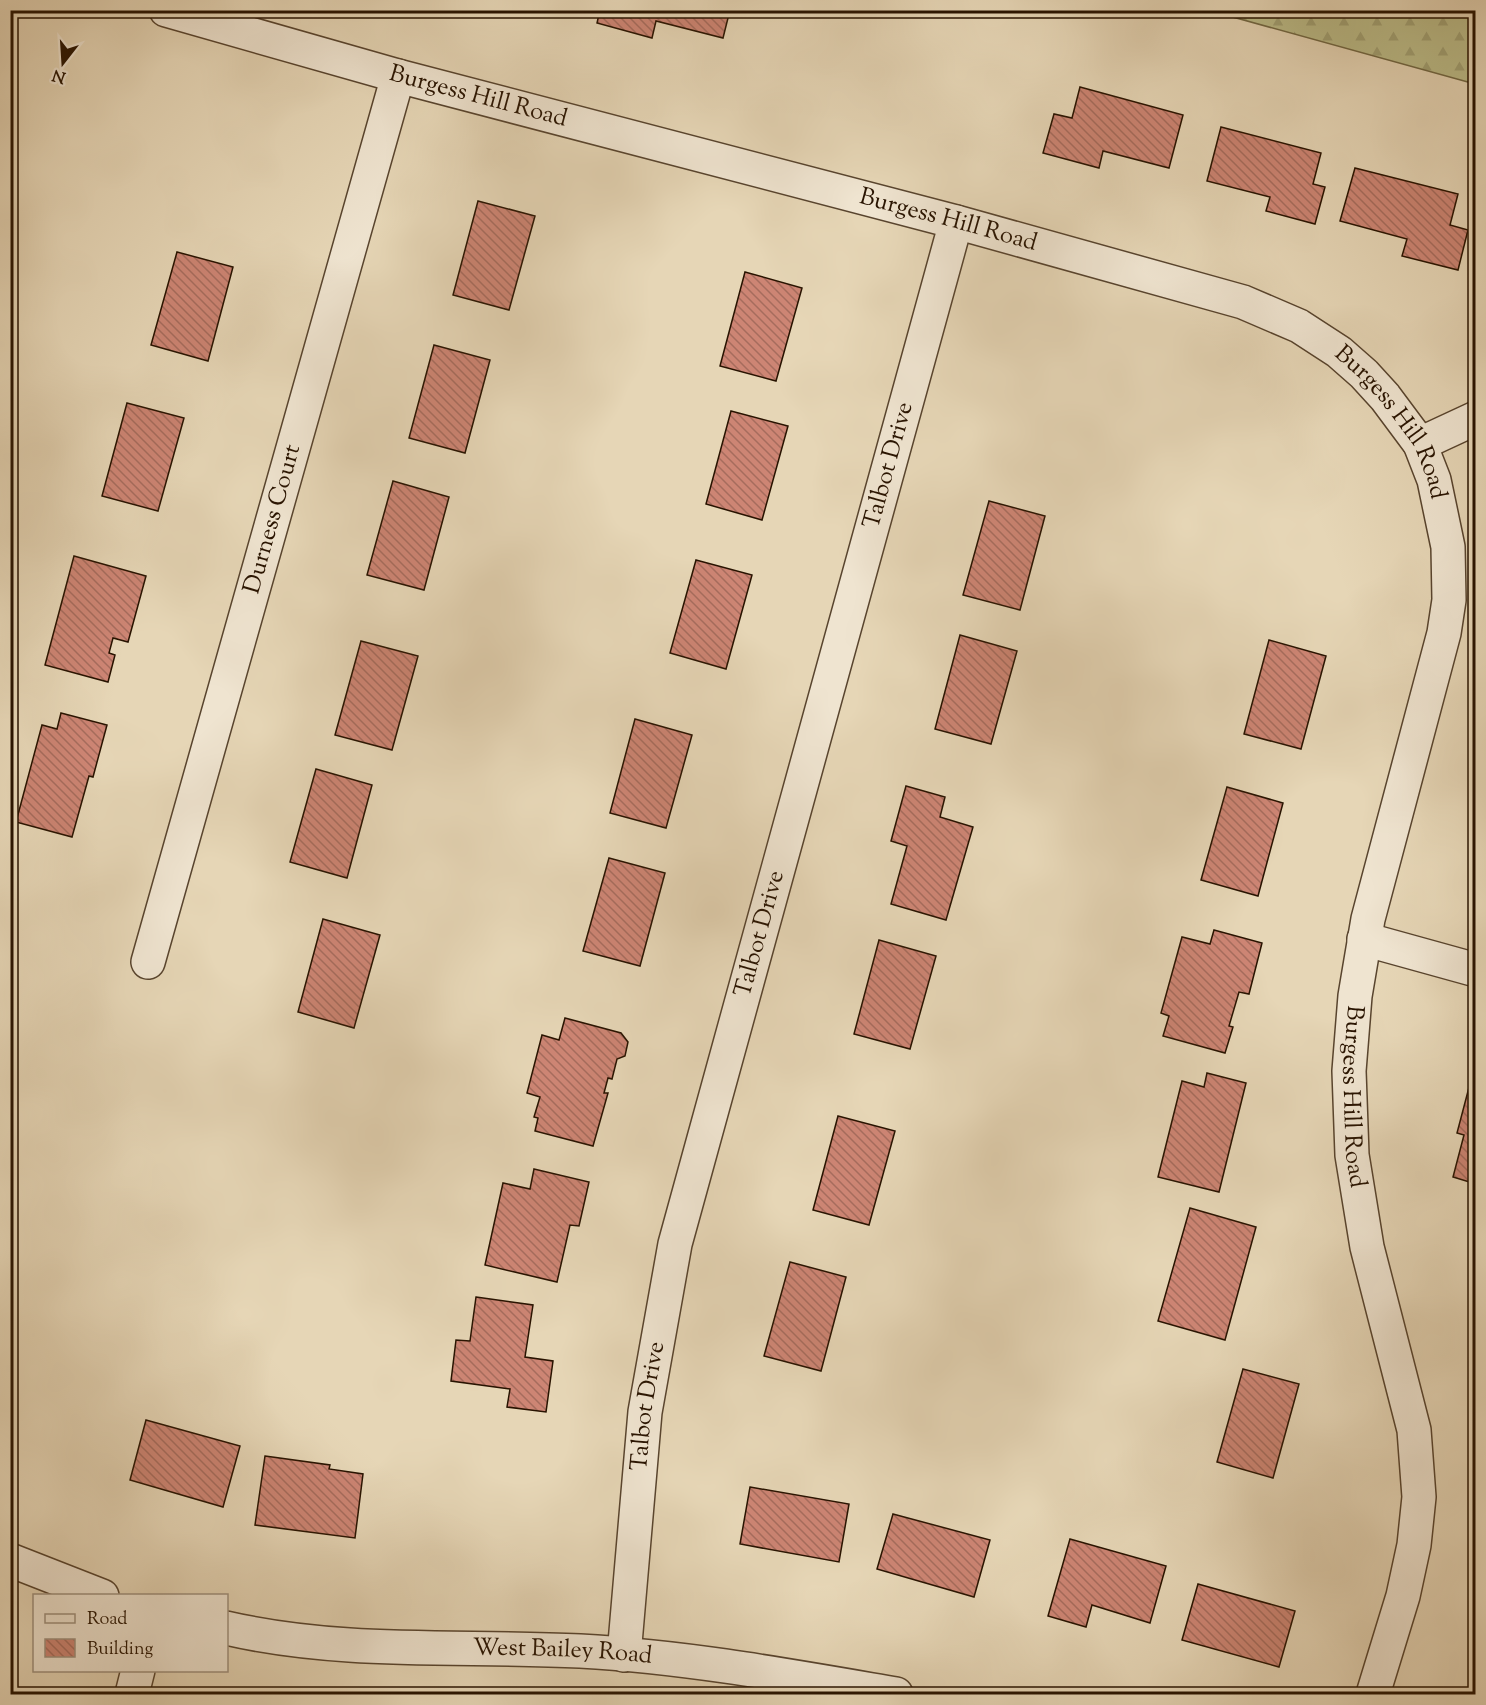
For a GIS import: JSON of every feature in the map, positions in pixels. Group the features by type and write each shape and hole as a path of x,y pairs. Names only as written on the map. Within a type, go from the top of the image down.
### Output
{"street":[{"name":"Burgess Hill Road","path":"166,10 398,76 956,222 1243,302 1299,326 1339,352 1386,397 1420,444 1434,480 1448,547 1449,600 1444,633 1368,919 1355,996 1349,1071 1352,1155 1367,1247 1414,1430 1419,1497 1414,1545 1403,1596 1373,1695"},
{"name":"Durness Court","path":"148,962 398,76"},
{"name":"Talbot Drive","path":"624,1655 645,1412 675,1244 956,222"},
{"path":"1420,444 1476,418"},
{"path":"1364,939 1476,970"},
{"path":"10,1560 97,1594"},
{"name":"West Bailey Road","path":"228,1628 311,1641 389,1648 580,1652 717,1664 817,1688 896,1695"},
{"path":"132,1695 138,1672"}],"green space":[{"path":"1211,11 1475,11 1475,84"}],"building":[{"path":"600,10 730,10 723,38 656,21 652,38 597,23"},
{"path":"1080,87 1183,115 1169,168 1103,151 1099,168 1043,153 1054,114 1072,118"},
{"path":"1221,127 1321,153 1313,184 1325,187 1315,224 1266,211 1270,197 1207,181"},
{"path":"1355,168 1458,194 1450,225 1468,230 1458,270 1402,256 1407,239 1340,221"},
{"path":"478,201 535,216 509,310 453,295"},
{"path":"177,252 233,267 208,361 151,345"},
{"path":"745,272 802,288 776,381 720,366"},
{"path":"434,345 490,360 465,453 409,438"},
{"path":"127,403 184,418 158,511 102,496"},
{"path":"731,411 788,426 762,520 706,504"},
{"path":"393,481 449,497 424,590 367,575"},
{"path":"989,501 1045,516 1020,610 963,595"},
{"path":"74,556 146,576 128,642 113,638 109,653 115,655 108,682 45,665"},
{"path":"696,560 752,575 726,669 670,653"},
{"path":"960,635 1017,651 991,744 935,729"},
{"path":"1269,640 1326,656 1301,749 1244,734"},
{"path":"361,641 418,656 392,750 335,735"},
{"path":"61,713 107,725 93,777 89,776 72,837 16,822 42,725 57,729"},
{"path":"635,719 692,735 666,828 610,813"},
{"path":"316,769 372,785 347,878 290,862"},
{"path":"906,786 945,797 940,817 973,827 946,920 891,904 907,846 891,841"},
{"path":"1227,787 1283,803 1258,896 1201,880"},
{"path":"609,858 665,873 640,966 583,951"},
{"path":"323,919 380,935 354,1028 298,1012"},
{"path":"1214,930 1262,943 1249,994 1239,992 1229,1026 1233,1027 1225,1053 1163,1036 1169,1016 1161,1013 1182,937 1210,944"},
{"path":"879,940 936,956 910,1049 854,1034"},
{"path":"565,1018 621,1033 628,1042 625,1056 617,1059 612,1079 608,1078 604,1093 608,1093 593,1146 535,1131 538,1118 534,1117 540,1097 527,1093 542,1035 559,1040"},
{"path":"1207,1073 1246,1083 1219,1192 1158,1177 1182,1081 1204,1087"},
{"path":"1472,1076 1476,1077 1476,1184 1453,1177 1464,1135 1457,1133"},
{"path":"838,1116 895,1131 869,1225 813,1210"},
{"path":"534,1169 589,1182 579,1226 570,1225 557,1282 485,1265 503,1183 530,1189"},
{"path":"1190,1208 1256,1227 1225,1340 1158,1321"},
{"path":"790,1262 846,1277 821,1371 764,1356"},
{"path":"476,1297 533,1305 525,1357 553,1361 546,1412 507,1407 510,1389 451,1381 456,1340 470,1341"},
{"path":"1243,1369 1299,1384 1273,1478 1217,1462"},
{"path":"146,1420 240,1446 223,1507 130,1480"},
{"path":"265,1456 330,1465 329,1469 363,1474 355,1538 255,1525"},
{"path":"750,1487 849,1504 839,1562 740,1544"},
{"path":"893,1514 990,1540 974,1597 877,1569"},
{"path":"1070,1539 1166,1566 1150,1623 1092,1605 1086,1627 1048,1616"},
{"path":"1198,1584 1295,1611 1279,1667 1182,1640"}]}
